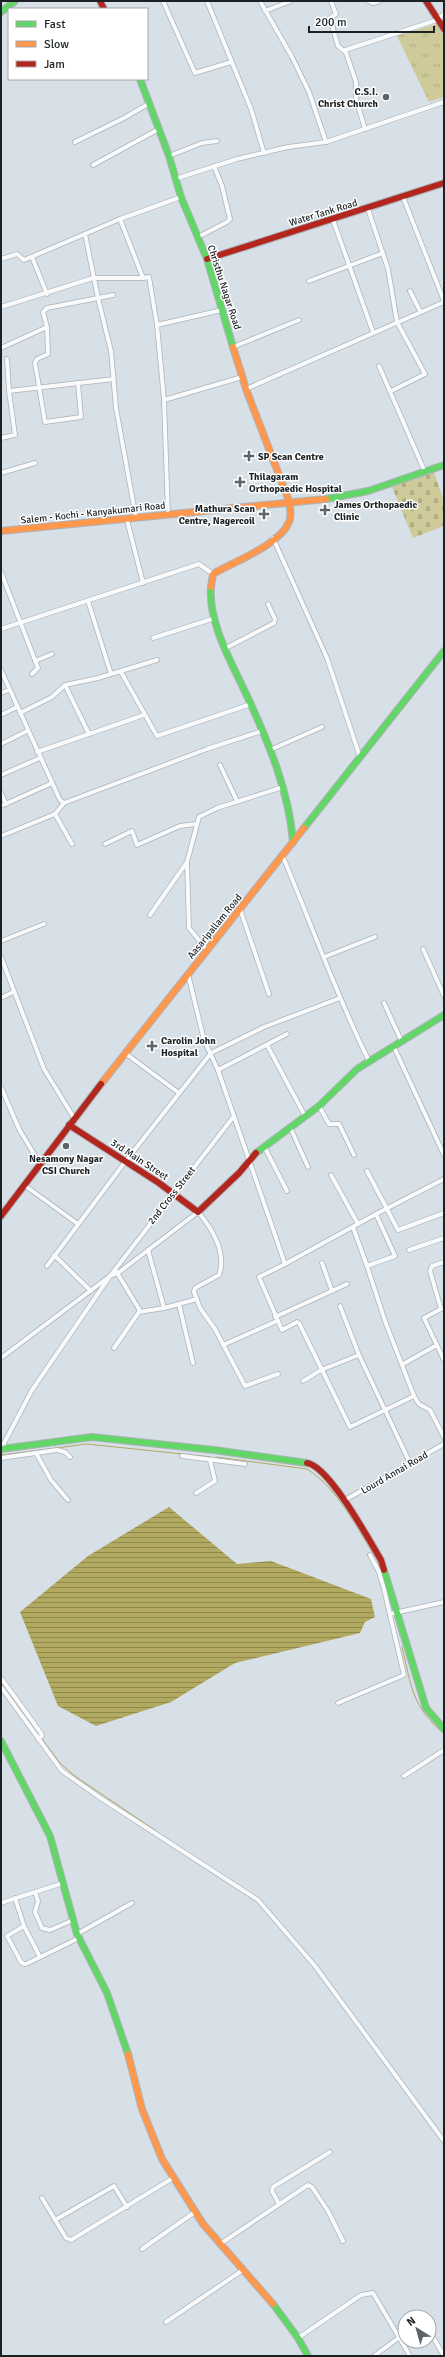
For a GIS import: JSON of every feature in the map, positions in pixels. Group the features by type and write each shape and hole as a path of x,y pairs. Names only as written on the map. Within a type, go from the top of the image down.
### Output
{"main road":[{"path":"1,12 15,1"},
{"path":"426,1 444,29"},
{"name":"Christhu Nagar Road","path":"140,80 160,129 181,197 207,258 246,389 289,501"},
{"name":"Water Tank Road","path":"207,258 368,209 444,183"},
{"name":"Salem - Kochi - Kanyakumari Road","path":"1,531 127,520 289,501 344,497 425,473 444,465"},
{"path":"289,501 291,512 288,526 273,538 213,574 209,593 215,618 226,648 270,750 283,787 290,813 292,842"},
{"name":"Aasaripallam Road","path":"1,1216 74,1118 283,857 292,842 444,651"},
{"path":"198,1212 264,1146 289,1126 319,1106 357,1069 401,1040 444,1015"},
{"name":"3rd Main Street","path":"69,1125 173,1193 198,1212"},
{"path":"1,1449 92,1437 214,1450 312,1464 345,1500 381,1560 426,1708 444,1729"},
{"path":"1,1743 15,1765 50,1836 78,1936 107,1993 130,2059 149,2128 162,2159 195,2212 220,2244 279,2311 298,2338 308,2356"}],"street":[{"path":"163,1 194,73 231,62"},
{"path":"207,1 251,109 264,153"},
{"path":"260,1 292,57 309,92 326,142"},
{"path":"266,11 291,1"},
{"path":"331,1 336,14 330,18 338,46 344,51 356,82 356,99 365,129"},
{"path":"368,1 373,3 380,1"},
{"path":"344,51 437,20 444,14"},
{"path":"75,142 124,118 150,102"},
{"path":"175,179 214,166 264,153 326,142 444,102"},
{"path":"93,165 160,129"},
{"path":"169,156 202,143 216,141"},
{"path":"198,237 230,219 222,186 214,166"},
{"path":"1,259 16,254 22,260 32,257 120,219 181,197"},
{"path":"246,389 444,301 403,197"},
{"path":"368,209 388,269 397,322 425,374 390,391"},
{"path":"120,219 143,278"},
{"path":"333,220 373,332"},
{"path":"84,234 111,352 116,408 136,519"},
{"path":"309,281 383,253"},
{"path":"32,257 47,294"},
{"path":"1,307 47,294 93,278 149,277 157,325 164,400 168,515"},
{"path":"410,291 420,311"},
{"path":"78,383 82,415 77,419 45,422 35,363 37,359 48,354 47,327 43,312 45,309 113,296"},
{"path":"157,325 222,310"},
{"path":"233,347 299,320"},
{"path":"1,348 47,327"},
{"path":"1,438 15,435 9,391 7,359"},
{"path":"379,366 425,473"},
{"path":"164,400 242,377"},
{"path":"9,391 114,379"},
{"path":"1,473 35,464"},
{"path":"127,520 143,583"},
{"path":"273,538 327,658 360,757"},
{"path":"1,629 200,564 213,574"},
{"path":"1,572 19,624 38,670 32,674"},
{"path":"88,601 111,674"},
{"path":"226,648 274,623 275,618 268,604"},
{"path":"153,638 215,618"},
{"path":"35,661 52,654"},
{"path":"20,713 52,697 65,685 121,672 157,660"},
{"path":"1,670 27,731 60,800 64,803"},
{"path":"121,672 154,734 161,736 251,704"},
{"path":"65,685 89,734"},
{"path":"1,693 9,690"},
{"path":"1,715 17,708"},
{"path":"37,752 144,715"},
{"path":"270,750 322,726"},
{"path":"1,744 27,731"},
{"path":"1,836 55,814 64,803 206,749 262,731"},
{"path":"1,775 40,758"},
{"path":"220,765 237,802"},
{"path":"1,806 52,783"},
{"path":"207,950 189,928 188,862 196,824 202,815 283,787"},
{"path":"1,793 6,804"},
{"path":"55,814 72,844"},
{"path":"105,844 132,831 137,845 180,826 196,824"},
{"path":"283,857 340,998 369,1061"},
{"path":"150,915 188,862"},
{"path":"240,909 269,994"},
{"path":"1,941 44,924"},
{"path":"324,957 375,937"},
{"path":"423,949 444,996"},
{"path":"1,957 13,992 44,1069 74,1118"},
{"path":"188,974 204,1040 218,1070 248,1162 285,1264"},
{"path":"1,998 13,992"},
{"path":"47,1266 125,1162 210,1053 264,1027 340,998"},
{"path":"384,1003 401,1040"},
{"path":"218,1070 287,1034"},
{"path":"267,1045 305,1116"},
{"path":"393,1045 444,1155"},
{"path":"125,1053 179,1093"},
{"path":"1,1086 19,1129 40,1164"},
{"path":"319,1106 329,1124 339,1124 354,1156"},
{"name":"2nd Cross Street","path":"1,1449 32,1390 110,1276 234,1116"},
{"path":"289,1126 308,1167"},
{"path":"264,1146 287,1191"},
{"path":"367,1171 398,1230 444,1213"},
{"path":"331,1175 358,1224"},
{"path":"414,1396 350,1427 299,1323 297,1322 282,1330 259,1277 386,1208 444,1179"},
{"path":"24,1185 78,1224"},
{"path":"1,1358 110,1276 118,1273 198,1212 209,1225 217,1243 222,1268 219,1275 195,1288 197,1299 245,1386 278,1374"},
{"path":"368,1266 395,1256 376,1214"},
{"path":"353,1227 368,1266 385,1321 403,1364 414,1396 418,1404 430,1410 444,1437"},
{"path":"409,1250 444,1238"},
{"path":"148,1250 164,1308"},
{"path":"54,1255 91,1291"},
{"path":"444,1262 432,1266 430,1271 441,1309 424,1318 444,1360"},
{"path":"322,1263 332,1291"},
{"path":"114,1348 139,1312 139,1308 115,1269"},
{"path":"223,1345 347,1284"},
{"path":"139,1312 164,1308 197,1299"},
{"path":"179,1304 193,1363"},
{"path":"340,1306 360,1355 410,1463"},
{"path":"403,1364 437,1345"},
{"path":"304,1381 321,1370 360,1355"},
{"name":"Lourd Annai Road","path":"345,1500 444,1444"},
{"path":"196,1493 215,1481 211,1460 214,1450"},
{"path":"1,1458 62,1451 70,1457"},
{"path":"36,1453 51,1480 68,1500"},
{"path":"182,1456 245,1464"},
{"path":"338,1703 403,1676 404,1671 379,1572 370,1555"},
{"path":"390,1614 444,1602"},
{"path":"397,1642 406,1639"},
{"path":"1,1678 42,1735 38,1739"},
{"path":"1,1687 62,1771 152,1832 258,1900 315,1966 444,2141"},
{"path":"404,1776 444,1750"},
{"path":"1,1903 63,1883"},
{"path":"35,1892 38,1901 35,1912 42,1928 50,1930 73,1920"},
{"path":"15,1898 24,1926 40,1957"},
{"path":"24,1926 10,1933 8,1938 23,1964 40,1957 78,1936 132,1903"},
{"path":"279,2204 272,2191 273,2187 330,2152"},
{"path":"42,2198 66,2238 71,2240 173,2178"},
{"path":"220,2244 310,2185 328,2212 343,2242"},
{"path":"55,2220 114,2186 127,2207"},
{"path":"142,2249 195,2212"},
{"path":"166,2322 243,2270"},
{"path":"298,2338 361,2295 371,2293 374,2294 397,2332"},
{"path":"374,2356 397,2339"},
{"path":"437,2344 444,2356"}],"green space":[{"path":"437,24 444,35 444,97 429,102 397,36"},
{"path":"434,472 444,501 444,526 413,538 392,487"}],"shaded area":[{"path":"169,1507 237,1564 271,1561 371,1599 375,1617 365,1622 360,1633 235,1663 171,1702 96,1726 58,1706 20,1612 88,1556"}],"waterway":[{"path":"1,1455 87,1444 211,1457"},
{"path":"216,1457 307,1469 318,1477 338,1499 379,1563"},
{"path":"396,1618 400,1635"},
{"path":"402,1647 414,1695 425,1714 444,1734"},
{"path":"1,1683 39,1736"},
{"path":"42,1739 60,1763 75,1776 156,1831"}],"traffic: fast":[{"path":"1,12 15,1"},
{"path":"140,80 169,156 181,197 207,259 233,347"},
{"path":"326,499 368,491 444,465"},
{"path":"211,587 211,601 217,630 263,733 283,786 291,823 293,842"},
{"path":"304,828 444,651"},
{"path":"256,1153 319,1106 357,1069 444,1015"},
{"path":"1,1449 92,1437 214,1450 307,1463"},
{"path":"384,1570 426,1708 444,1729"},
{"path":"1,1741 50,1836 77,1934 107,1993 128,2054"},
{"path":"273,2304 298,2338 308,2356"}],"traffic: slow":[{"path":"211,587 213,574 255,552 276,538 284,530 290,517 289,501 246,389 233,347"},
{"path":"1,531 326,499"},
{"path":"101,1084 304,828"},
{"path":"128,2054 142,2109 162,2159 203,2224 273,2304"}],"traffic: jam":[{"path":"100,1 104,8"},
{"path":"426,1 444,29"},
{"path":"207,259 444,183"},
{"path":"1,1216 101,1084"},
{"path":"69,1125 159,1183 198,1212 239,1173 256,1153"},
{"path":"307,1463 316,1467 326,1477 348,1505 381,1560 384,1570"}],"place":[{"name":"C.S.I. Christ Church","path":"386,97"},
{"name":"SP Scan Centre","path":"249,456"},
{"name":"Thilagaram Orthopaedic Hospital","path":"240,482"},
{"name":"James Orthopaedic Clinic","path":"325,510"},
{"name":"Mathura Scan Centre, Nagercoil","path":"264,514"},
{"name":"Carolin John Hospital","path":"152,1046"},
{"name":"Nesamony Nagar CSI Church","path":"66,1146"}]}
